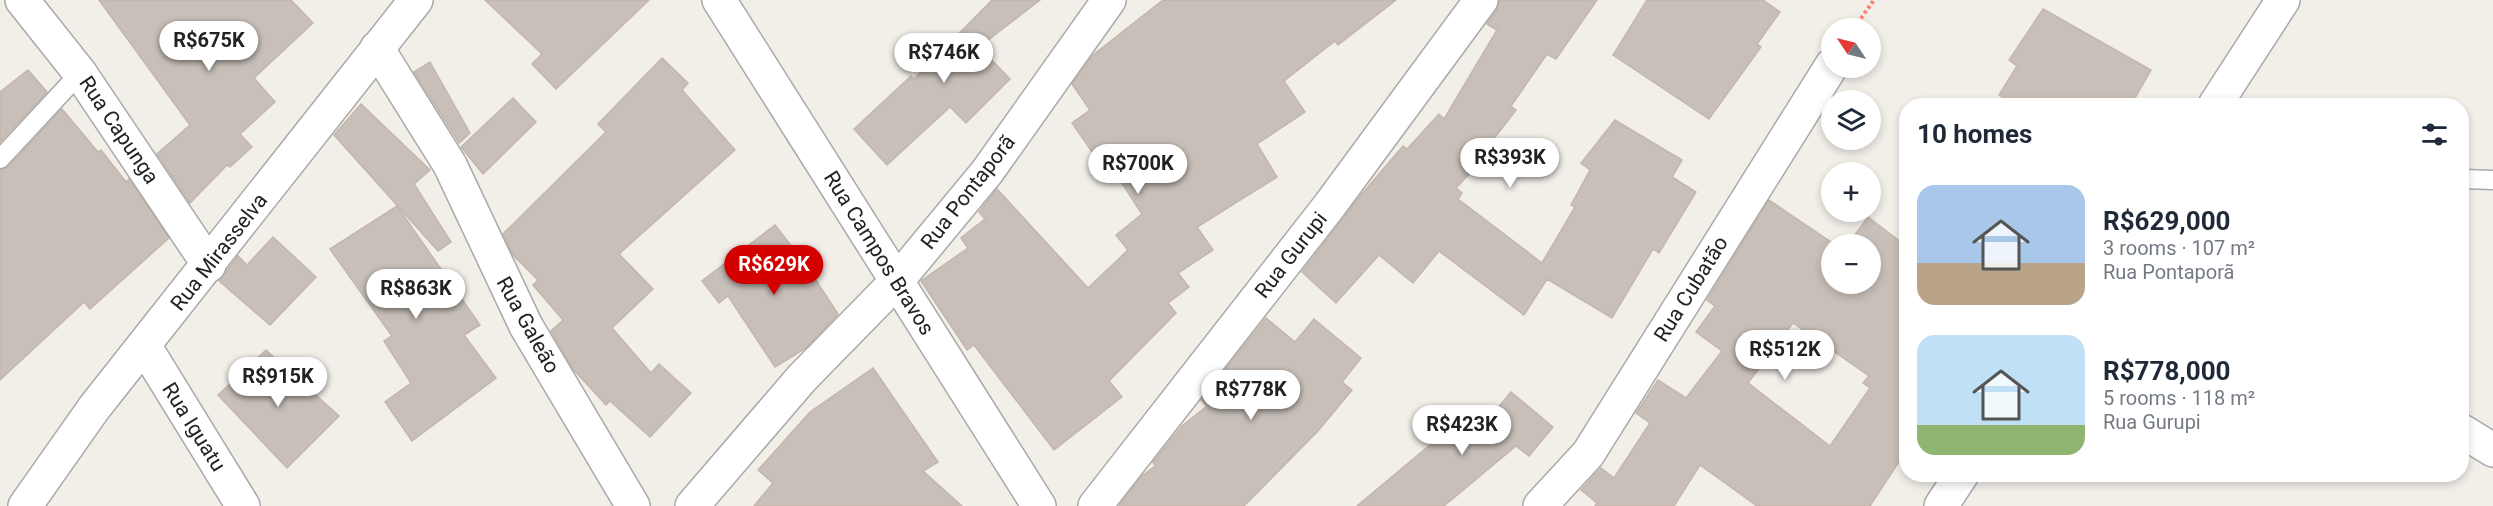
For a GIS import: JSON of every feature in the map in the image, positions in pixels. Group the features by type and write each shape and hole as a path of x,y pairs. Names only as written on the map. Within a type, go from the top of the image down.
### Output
{"street":[{"name":"Rua Capunga","path":"22,0 80,72 209,265"},
{"name":"Rua Mirasselva","path":"25,506 94,408 416,0"},
{"name":"Rua Campos Bravos","path":"719,0 1040,506"},
{"name":"Rua Pontaporã","path":"692,506 802,378 896,282 987,172 1109,0"},
{"name":"Rua Gurupi","path":"1095,506 1330,206 1481,0"},
{"path":"2220,98 2283,0"},
{"name":"Rua Galeão","path":"377,48 450,165 526,326 633,506"},
{"name":"Rua Cubatão","path":"1540,506 1588,454 1824,78"},
{"name":"Rua Iguatu","path":"144,347 243,506"},
{"path":"2469,435 2493,450"}],"lane":[{"path":"0,159 80,72"},
{"path":"2469,179 2493,180"}],"path":[{"path":"1861,18 1874,0"}],"building":[{"path":"99,0 291,0 313,23 254,78 275,102 240,134 252,147 230,167 227,165 190,203 157,154 190,125"},
{"path":"485,0 649,0 556,89 532,64 542,54"},
{"path":"992,0 1040,0 979,47 1010,79 966,123 950,107 887,165 854,129 911,76 914,79"},
{"path":"1163,0 1396,0 1338,45 1335,41 1284,81 1305,112 1257,144 1277,177 1197,227 1213,250 1178,273 1189,287 1168,303 1176,313 1109,381 1122,397 1054,450 974,345 967,350 921,281 968,248 961,238 985,219 979,212 997,189 1088,288 1128,250 1116,235 1142,214 1112,168 1106,172 1072,123 1090,110 1072,84 1093,55"},
{"path":"1499,0 1597,0 1556,59 1547,54 1511,106 1516,110 1482,154 1485,157 1456,188 1462,193 1458,199 1542,263 1575,207 1571,205 1590,170 1581,163 1615,120 1682,160 1672,177 1696,192 1659,253 1653,249 1612,318 1547,279 1524,315 1439,251 1413,283 1379,255 1336,303 1302,272 1361,195 1403,146 1407,149 1439,114 1444,119 1497,30 1487,24 1496,11"},
{"path":"1647,0 1763,0 1780,12 1757,44 1761,47 1709,119 1613,55"},
{"path":"2043,9 2151,70 2135,98 2004,98 1999,95 2017,66 2009,60"},
{"path":"662,58 688,83 682,90 735,150 619,254 653,289 612,328 651,373 659,364 691,393 650,437 610,401 606,405 573,369 551,331 563,320 533,285 538,280 513,255 503,234 606,132 598,124"},
{"path":"430,62 470,133 459,143 414,72"},
{"path":"28,70 47,92 0,142 0,92"},
{"path":"513,98 536,122 483,174 461,147"},
{"path":"361,104 430,170 414,184 451,242 438,251 334,135"},
{"path":"62,109 98,152 101,150 126,182 129,179 169,238 90,309 84,302 0,380 0,170 8,167"},
{"path":"1769,200 1821,235 1821,294 1881,294 1881,234 1855,234 1864,222 1875,222 1899,241 1899,462 1870,506 1757,506 1700,465 1674,506 1595,506 1597,503 1581,490 1601,468 1614,478 1650,423 1636,413 1658,380 1686,398 1722,351 1696,332 1715,306 1707,300","holes":["1793,323 1869,376 1863,383 1870,388 1830,446 1748,383"]},
{"path":"397,206 480,325 464,335 496,378 412,441 385,402 411,383 384,341 392,336 330,249"},
{"path":"775,225 804,262 838,314 806,348 775,367 728,296 719,303 702,281"},
{"path":"273,237 316,277 270,325 219,281 238,256 247,265"},
{"path":"1266,318 1295,342 1314,319 1361,358 1342,382 1352,390 1318,431 1244,506 1119,506 1142,476 1155,466 1153,462 1182,426 1207,406 1201,400"},
{"path":"266,350 339,416 287,468 218,395"},
{"path":"873,368 938,462 923,471 962,506 754,506 773,483 758,470 810,412"},
{"path":"1511,392 1553,427 1529,456 1516,446 1444,506 1357,506 1473,409 1486,422"}]}
